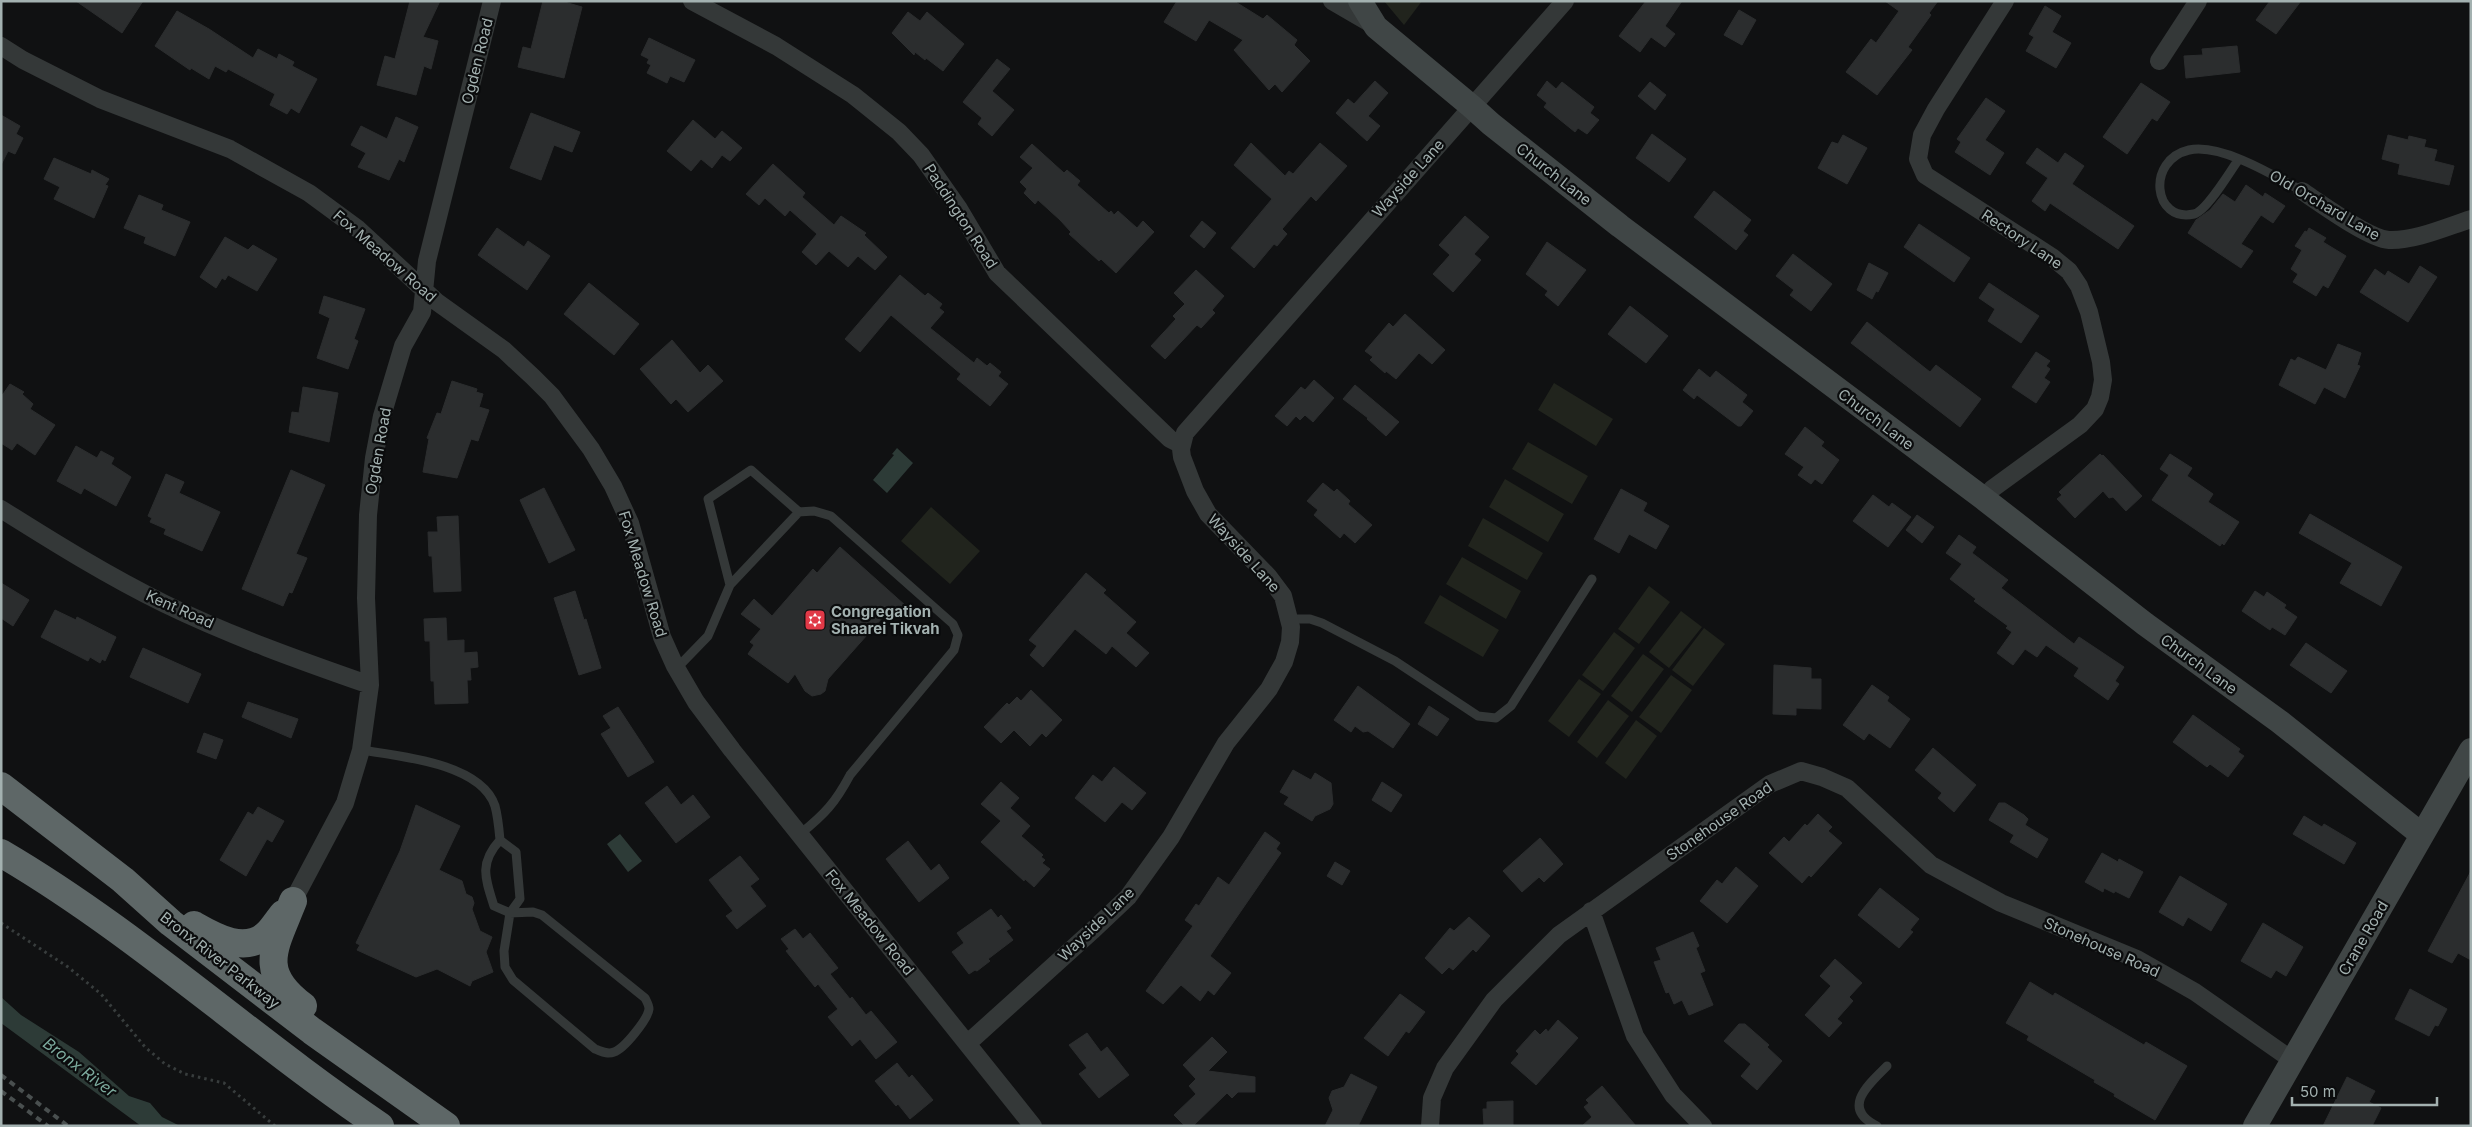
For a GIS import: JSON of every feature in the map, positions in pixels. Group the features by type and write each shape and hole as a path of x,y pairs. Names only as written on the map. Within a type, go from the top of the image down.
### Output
{"highway":[{"name":"Bronx River Parkway","path":"1,786 123,880 171,923 341,1053 436,1120"},
{"path":"1,853 120,931 309,1076 380,1126"},
{"path":"123,880 214,937 233,942 252,941 268,934 293,901"},
{"path":"293,901 273,956 275,976 280,985 292,998 351,1042 436,1120"}],"street":[{"name":"Ogden Road","path":"293,901 345,803 361,750 370,685 366,598 368,515 372,475 382,416 403,346 422,312 427,261 492,1"},
{"name":"Paddington Road","path":"692,1 769,42 853,95 899,132 921,156 959,209 997,273 1170,439 1182,445"},
{"name":"Church Lane","path":"1332,1 1376,26 1491,124 1620,226 1983,498 2145,624 2280,722 2422,835"},
{"path":"1360,1 1376,26"},
{"name":"Wayside Lane","path":"968,1043 1128,896 1146,874 1171,837 1226,743 1269,689 1284,662 1290,642 1290,620 1283,596 1268,576 1208,514 1182,458 1182,445 1185,433 1565,1"},
{"name":"Rectory Lane","path":"1983,498 1992,488 2080,425 2096,409 2103,380 2101,362 2089,312 2079,286 2069,271 2052,257 1932,180 1919,166 1918,149 1927,126 2005,1"},
{"path":"2159,60 2198,1"},
{"name":"Fox Meadow Road","path":"1,46 23,60 100,99 230,149 309,193 358,229 424,291 504,350 552,396 591,449 613,486 630,523 662,638 676,669 696,702 1033,1126"},
{"name":"Old Orchard Lane","path":"2302,191 2360,228 2389,240 2418,235 2471,219"},
{"name":"Kent Road","path":"1,509 76,556 167,605 300,660 370,685"},
{"name":"Crane Road","path":"2255,1126 2471,750"},
{"name":"Stonehouse Road","path":"1430,1126 1432,1098 1445,1068 1494,1000 1559,935 1770,784 1801,771 1822,777 1847,788 1932,865 2000,902 2137,959 2195,992 2292,1060"},
{"path":"1591,912 1635,1036 1673,1095 1703,1126"}],"lane":[{"name":"Old Orchard Lane","path":"2239,159 2206,205 2195,214 2178,214 2165,205 2158,186 2163,168 2176,156 2190,150 2222,153 2239,159 2302,191"},
{"path":"730,586 708,499 751,470 798,512"},
{"path":"676,669 708,636 730,586 798,512 814,511 831,516 953,624 958,635 954,650 850,775 839,795 824,814 800,834"},
{"path":"1290,620 1310,619 1322,623 1395,661 1478,716 1496,718 1511,706 1592,579"},
{"path":"361,750 422,760 472,779 486,791 495,805 500,840 516,852 520,899 510,913 504,951 505,967 513,980 595,1048 605,1053 614,1052 623,1046 647,1016 649,1007 645,998 542,915 533,912 510,913 494,906 485,871 488,853 500,840"},
{"path":"1877,1126 1866,1121 1861,1114 1859,1105 1867,1086 1887,1066"}],"path":[{"path":"1,923 68,967 100,994 146,1047 165,1064 185,1074 224,1083 275,1126"}],"shaded area":[{"path":"1384,1 1422,1 1404,25"},
{"path":"1554,383 1613,419 1596,446 1538,410"},
{"path":"1528,442 1588,476 1572,504 1512,469"},
{"path":"1505,479 1564,514 1548,542 1489,507"},
{"path":"931,507 980,551 950,584 901,541"},
{"path":"1483,518 1543,553 1527,580 1468,546"},
{"path":"1462,557 1521,591 1506,619 1446,584"},
{"path":"1649,586 1670,602 1639,644 1618,629"},
{"path":"1440,595 1499,630 1483,657 1424,623"},
{"path":"1681,611 1702,627 1669,668 1649,652"},
{"path":"1704,628 1725,644 1693,686 1672,670"},
{"path":"1614,632 1635,648 1603,691 1582,675"},
{"path":"1643,654 1664,669 1632,712 1611,696"},
{"path":"1671,675 1692,690 1661,733 1639,717"},
{"path":"1579,679 1601,694 1569,737 1548,721"},
{"path":"1608,700 1629,716 1597,758 1577,742"},
{"path":"1636,720 1657,736 1626,779 1605,763"}],"water":[{"path":"897,448 913,463 887,493 873,480 894,455 892,454"},
{"path":"620,834 642,861 628,872 607,844"},
{"name":"Bronx River","path":"1,997 21,1015 79,1052 129,1096 150,1103 162,1117 180,1126 141,1126 1,1023"}],"building":[{"path":"76,1 143,1 122,33"},
{"path":"410,1 440,1 423,37 438,41 431,69 424,66 416,95 377,85 385,56 395,59"},
{"path":"543,1 561,1 582,7 564,78 518,67 523,47 531,49"},
{"path":"1177,1 1234,1 1263,19 1267,15 1297,40 1294,45 1310,61 1282,92 1275,84 1269,90 1234,50 1243,40 1209,20 1196,41 1164,22"},
{"path":"1646,1 1682,1 1665,26 1675,34 1665,47 1651,37 1640,52 1619,36"},
{"path":"1885,1 1938,1 1929,13 1931,15 1908,47 1912,50 1877,95 1846,72 1871,39 1876,43 1899,11"},
{"path":"2270,1 2301,1 2276,34 2256,20"},
{"path":"2045,6 2061,16 2052,32 2071,43 2056,68 2026,51 2034,37 2029,34"},
{"path":"1739,10 1756,20 1742,45 1724,35"},
{"path":"177,11 209,29 253,58 258,49 277,59 279,54 294,62 292,66 317,79 299,113 291,108 287,114 270,105 275,94 228,69 226,72 215,66 209,79 191,68 190,70 155,46"},
{"path":"908,12 920,21 927,12 964,44 943,71 926,58 925,60 915,52 914,55 892,33"},
{"path":"649,38 695,60 684,82 670,76 667,83 647,73 651,65 647,63 649,59 641,55"},
{"path":"2237,46 2240,72 2186,78 2184,56 2203,55 2202,49"},
{"path":"997,59 1010,69 992,91 1014,110 992,136 978,124 982,118 963,102"},
{"path":"1375,81 1388,93 1368,116 1380,126 1367,141 1336,113 1348,99 1354,104"},
{"path":"1547,81 1556,89 1562,82 1594,107 1590,113 1599,120 1587,134 1578,128 1575,132 1544,107 1547,103 1537,95"},
{"path":"1650,82 1666,95 1655,110 1638,96"},
{"path":"2141,83 2170,102 2157,121 2152,118 2127,154 2103,137"},
{"path":"1986,98 2005,111 1985,140 2004,153 1990,175 1955,152 1961,142 1957,139"},
{"path":"531,113 580,132 572,152 554,145 541,180 510,168"},
{"path":"1,115 20,126 16,134 23,138 15,154 8,151 1,165"},
{"path":"396,117 418,127 404,162 399,159 389,180 358,167 366,153 351,145 361,126 387,139"},
{"path":"693,120 715,139 722,131 742,148 730,161 722,155 712,168 701,159 691,171 667,151"},
{"path":"1652,134 1686,159 1669,182 1636,158"},
{"path":"1843,135 1867,148 1847,184 1818,168 1832,142 1838,144"},
{"path":"2388,135 2408,140 2409,136 2426,140 2424,147 2437,150 2434,161 2454,166 2449,185 2398,174 2400,164 2382,159"},
{"path":"1251,143 1285,176 1289,171 1293,174 1320,143 1347,166 1316,201 1311,196 1282,229 1287,234 1277,246 1274,244 1254,268 1231,248 1272,199 1234,165"},
{"path":"1032,144 1064,173 1067,170 1080,181 1077,185 1109,213 1111,211 1114,215 1118,211 1137,228 1143,221 1154,232 1116,273 1101,259 1099,261 1069,234 1071,232 1038,200 1035,204 1024,193 1027,189 1020,182 1033,168 1020,157"},
{"path":"2037,148 2058,163 2065,153 2084,166 2072,184 2134,226 2118,249 2050,203 2045,211 2032,201 2048,178 2026,163"},
{"path":"54,158 91,174 92,170 109,179 105,185 108,186 94,218 54,199 60,187 44,179"},
{"path":"773,164 805,193 802,197 834,225 841,216 866,233 864,235 887,257 875,270 858,256 848,267 829,251 816,265 802,252 817,234 790,210 785,216 765,198 759,205 746,194"},
{"path":"2246,185 2263,197 2265,193 2285,206 2273,223 2261,215 2241,244 2253,251 2241,268 2188,233 2196,220 2210,210 2223,194 2235,202"},
{"path":"1714,191 1751,220 1743,231 1748,235 1736,250 1694,217"},
{"path":"139,195 163,205 161,210 190,222 175,256 144,243 146,237 124,228"},
{"path":"1465,216 1489,237 1474,254 1481,260 1453,292 1433,274 1450,255 1439,245"},
{"path":"1202,221 1216,233 1204,248 1190,236"},
{"path":"1919,224 1970,258 1954,282 1904,247"},
{"path":"497,228 524,247 528,241 550,256 527,290 478,255"},
{"path":"2309,228 2326,238 2323,242 2346,256 2328,288 2323,285 2316,296 2293,282 2298,274 2291,269 2302,250 2295,246"},
{"path":"225,237 248,250 253,245 277,259 257,291 228,275 225,280 222,278 216,288 200,277"},
{"path":"1547,242 1586,270 1558,306 1545,295 1548,291 1526,274"},
{"path":"1793,254 1832,284 1811,311 1790,295 1794,290 1776,276"},
{"path":"1869,263 1888,273 1872,299 1857,290"},
{"path":"2420,266 2437,277 2408,322 2360,292 2375,269 2385,276 2388,271 2409,284"},
{"path":"1196,270 1224,296 1212,310 1215,313 1201,328 1197,325 1165,359 1151,346 1176,319 1173,316 1185,304 1174,293"},
{"path":"900,275 925,296 928,293 942,304 939,308 944,312 930,328 974,363 977,358 987,366 990,363 1001,372 998,376 1008,384 990,406 957,379 961,374 891,315 860,352 845,339"},
{"path":"589,283 639,324 614,355 564,314"},
{"path":"1989,283 2039,316 2021,343 1988,321 1995,309 1979,298"},
{"path":"324,296 365,309 354,339 358,341 348,369 317,358 330,318 319,313"},
{"path":"1630,306 1668,336 1646,363 1608,334"},
{"path":"1405,314 1445,350 1432,364 1419,353 1396,379 1386,371 1385,373 1370,360 1373,357 1365,351 1389,323 1393,327"},
{"path":"1867,322 1930,372 1936,365 1981,399 1960,427 1851,343"},
{"path":"672,340 700,373 708,365 723,381 688,412 676,399 671,404 640,369"},
{"path":"2338,344 2361,353 2357,365 2360,366 2345,398 2324,387 2315,404 2279,385 2291,359 2295,361 2298,357 2326,370"},
{"path":"2036,352 2050,361 2046,366 2050,369 2044,378 2050,382 2036,403 2012,387"},
{"path":"1699,369 1710,378 1716,371 1747,395 1742,402 1753,411 1741,426 1738,426 1697,395 1694,399 1683,390"},
{"path":"1314,380 1334,398 1313,422 1305,415 1300,420 1296,416 1287,426 1275,416 1301,387 1305,390"},
{"path":"452,381 477,389 476,392 483,394 479,407 489,410 478,441 471,439 457,478 423,472 429,439 427,438 437,413 441,414"},
{"path":"10,384 24,392 22,394 33,404 30,409 55,425 35,455 17,443 12,450 1,443 1,397"},
{"path":"1355,385 1399,422 1386,436 1368,418 1343,399"},
{"path":"303,387 338,393 329,442 289,432 292,412 299,413"},
{"path":"1805,427 1824,442 1821,446 1839,460 1822,484 1815,479 1811,484 1798,475 1804,467 1785,454"},
{"path":"76,446 97,458 101,451 114,458 111,464 131,477 116,506 84,488 81,494 57,481"},
{"path":"2100,454 2142,496 2126,511 2113,497 2109,498 2103,491 2075,518 2057,499 2062,495 2059,492"},
{"path":"2170,454 2192,468 2187,476 2213,494 2208,502 2239,522 2224,545 2222,543 2220,546 2152,500 2169,475 2160,469"},
{"path":"291,470 325,485 296,554 307,558 292,593 289,592 283,606 242,589"},
{"path":"166,474 184,482 179,493 220,512 202,551 164,534 166,529 150,522 152,518 148,516"},
{"path":"1323,483 1334,492 1337,489 1350,501 1348,504 1372,525 1355,543 1344,533 1340,538 1314,515 1318,510 1307,501"},
{"path":"544,488 575,550 549,563 520,500"},
{"path":"1621,489 1647,503 1643,511 1669,526 1656,549 1629,534 1619,553 1594,539"},
{"path":"1873,495 1889,507 1892,503 1911,517 1888,547 1853,521"},
{"path":"2310,514 2402,567 2381,606 2340,583 2352,563 2299,533"},
{"path":"1917,515 1934,527 1922,543 1906,530"},
{"path":"458,516 461,591 434,592 432,556 429,556 428,532 438,532 437,517"},
{"path":"1959,535 1976,547 1972,553 2008,580 2001,588 2074,644 2079,637 2124,667 2115,681 2119,684 2108,700 2074,676 2079,668 2046,645 2037,657 2025,649 2013,665 1997,653 2012,632 2006,628 2008,626 1974,601 1976,599 1950,579 1962,564 1946,553"},
{"name":"Congregation Shaarei Tikvah","path":"840,547 906,606 890,623 883,617 828,679 825,691 812,696 805,691 795,674 788,683 748,654 754,645 750,642 761,629 741,614 754,599 772,616 813,569 817,573"},
{"path":"1086,573 1106,590 1103,593 1136,622 1126,633 1149,653 1136,667 1112,646 1106,654 1075,629 1043,667 1030,655 1037,646 1029,640"},
{"path":"1,583 29,600 13,626 1,618"},
{"path":"575,591 601,668 579,675 554,598"},
{"path":"2255,591 2264,597 2267,592 2286,605 2284,608 2297,617 2285,635 2272,627 2270,630 2242,611"},
{"path":"55,610 76,620 77,617 116,637 105,661 102,659 100,663 90,657 88,661 41,637"},
{"path":"446,618 447,641 464,640 464,653 477,652 478,667 470,668 471,680 467,680 468,703 435,704 434,681 431,681 430,641 425,641 424,619"},
{"path":"2306,643 2347,671 2331,693 2290,665"},
{"path":"143,648 201,674 188,703 130,677"},
{"path":"1774,665 1811,668 1811,679 1821,679 1821,709 1796,708 1796,715 1773,714"},
{"path":"1872,685 1889,697 1887,701 1910,719 1890,748 1869,733 1864,740 1843,725"},
{"path":"1358,686 1410,724 1393,748 1368,731 1363,732 1355,726 1351,732 1334,720"},
{"path":"1031,690 1062,720 1046,737 1042,733 1030,746 1014,730 1001,743 984,727 1007,703 1009,705 1017,697 1021,701"},
{"path":"248,702 298,719 291,738 242,717"},
{"path":"1429,706 1449,719 1437,736 1418,724"},
{"path":"618,707 654,762 628,777 601,734 611,728 603,716"},
{"path":"2193,715 2240,749 2238,752 2244,756 2228,777 2210,764 2207,767 2173,742"},
{"path":"204,733 223,740 216,759 197,752"},
{"path":"1933,748 1976,785 1954,812 1938,798 1942,793 1915,770"},
{"path":"1114,767 1146,793 1132,810 1122,802 1105,822 1075,798 1093,775 1102,782"},
{"path":"1293,770 1311,780 1315,773 1331,783 1333,804 1330,809 1315,816 1312,821 1284,804 1289,797 1280,792"},
{"path":"1001,782 1019,798 1010,808 1030,826 1021,836 1043,855 1041,857 1045,860 1042,863 1050,869 1034,887 1025,879 1024,881 981,842 1001,821 981,804"},
{"path":"1382,782 1402,795 1391,812 1372,800"},
{"path":"667,786 681,805 693,795 710,817 676,843 645,803"},
{"path":"1999,803 2005,803 2024,815 2028,819 2025,825 2048,839 2037,858 2010,842 2014,835 1989,820"},
{"path":"416,805 460,826 439,870 462,881 466,894 472,897 474,903 472,909 480,931 492,937 486,952 493,972 472,981 470,986 437,969 416,977 357,950 360,945 356,943 400,851"},
{"path":"258,807 284,821 272,842 267,839 246,876 220,860 248,812 253,815"},
{"path":"1818,814 1832,827 1828,831 1842,843 1811,877 1809,875 1802,883 1769,853 1784,837 1789,842 1805,824 1807,826"},
{"path":"2304,816 2322,827 2324,824 2356,843 2344,864 2293,834"},
{"path":"1265,832 1280,843 1276,849 1281,853 1210,956 1231,973 1214,995 1208,990 1200,1001 1181,985 1163,1004 1146,991 1193,926 1185,920 1196,904 1199,906 1218,877 1229,885"},
{"path":"1540,838 1563,864 1544,882 1539,877 1522,892 1503,871"},
{"path":"908,841 931,871 939,864 949,878 919,902 886,859"},
{"path":"2102,853 2118,862 2119,859 2143,872 2129,898 2104,888 2103,892 2085,882"},
{"path":"740,856 759,879 750,886 766,906 737,929 726,916 733,911 709,880"},
{"path":"1335,862 1350,871 1342,885 1327,876"},
{"path":"1736,867 1758,886 1727,923 1700,901 1717,880 1722,884"},
{"path":"2471,871 2471,960 2458,953 2452,963 2428,951"},
{"path":"2180,876 2227,904 2211,931 2188,917 2183,926 2159,912"},
{"path":"1880,888 1919,919 1910,930 1913,932 1899,948 1858,915"},
{"path":"991,909 998,918 1001,915 1011,928 1006,931 1013,940 988,959 990,961 977,971 975,970 969,974 952,952 964,943 957,933"},
{"path":"1469,917 1490,936 1476,952 1473,949 1453,970 1449,967 1442,974 1425,958 1450,928 1454,931"},
{"path":"2263,923 2303,947 2286,976 2276,970 2271,978 2241,961"},
{"path":"795,929 803,939 810,933 838,968 830,974 850,999 852,997 866,1015 871,1011 897,1042 876,1059 860,1039 852,1046 828,1017 838,1009 818,984 815,987 786,951 789,949 781,939"},
{"path":"1693,932 1699,946 1696,948 1705,971 1700,973 1713,1005 1689,1015 1682,1000 1674,1004 1669,992 1666,993 1654,962 1661,960 1656,948"},
{"path":"1835,959 1862,983 1849,997 1853,1001 1837,1019 1842,1023 1829,1037 1805,1015 1831,986 1820,976"},
{"path":"2030,982 2053,996 2055,993 2144,1045 2146,1042 2187,1066 2155,1120 2114,1096 2115,1094 2094,1082 2095,1080 2027,1040 2029,1036 2006,1023"},
{"path":"2410,989 2447,1009 2438,1026 2435,1025 2429,1036 2395,1019"},
{"path":"1400,994 1425,1012 1409,1033 1406,1031 1388,1056 1364,1038"},
{"path":"1558,1020 1578,1038 1536,1085 1511,1063 1519,1054 1516,1051 1535,1030 1540,1035 1546,1029 1548,1032"},
{"path":"1739,1024 1745,1024 1769,1045 1767,1047 1782,1061 1757,1090 1741,1076 1751,1064 1724,1041"},
{"path":"1087,1033 1101,1052 1107,1047 1129,1075 1099,1098 1079,1074 1087,1068 1069,1045"},
{"path":"1212,1037 1227,1052 1208,1071 1255,1077 1255,1092 1238,1092 1232,1098 1227,1093 1193,1126 1185,1126 1174,1115 1196,1094 1189,1086 1196,1079 1183,1065"},
{"path":"897,1063 909,1078 912,1075 933,1100 910,1119 875,1081"},
{"path":"1351,1074 1377,1087 1358,1126 1325,1126 1333,1110 1329,1098 1332,1091 1344,1087"},
{"path":"2347,1077 2375,1091 2369,1102 2381,1108 2372,1126 2323,1126"},
{"path":"1602,1086 1636,1126 1582,1126 1592,1117 1584,1107 1589,1103 1586,1100"},
{"path":"1513,1101 1513,1126 1484,1126 1483,1109 1487,1109 1487,1102"}],"railway":[{"path":"1,1075 68,1126"},
{"path":"1,1091 48,1126"}],"place":[{"name":"Congregation Shaarei Tikvah","path":"815,620"}]}
